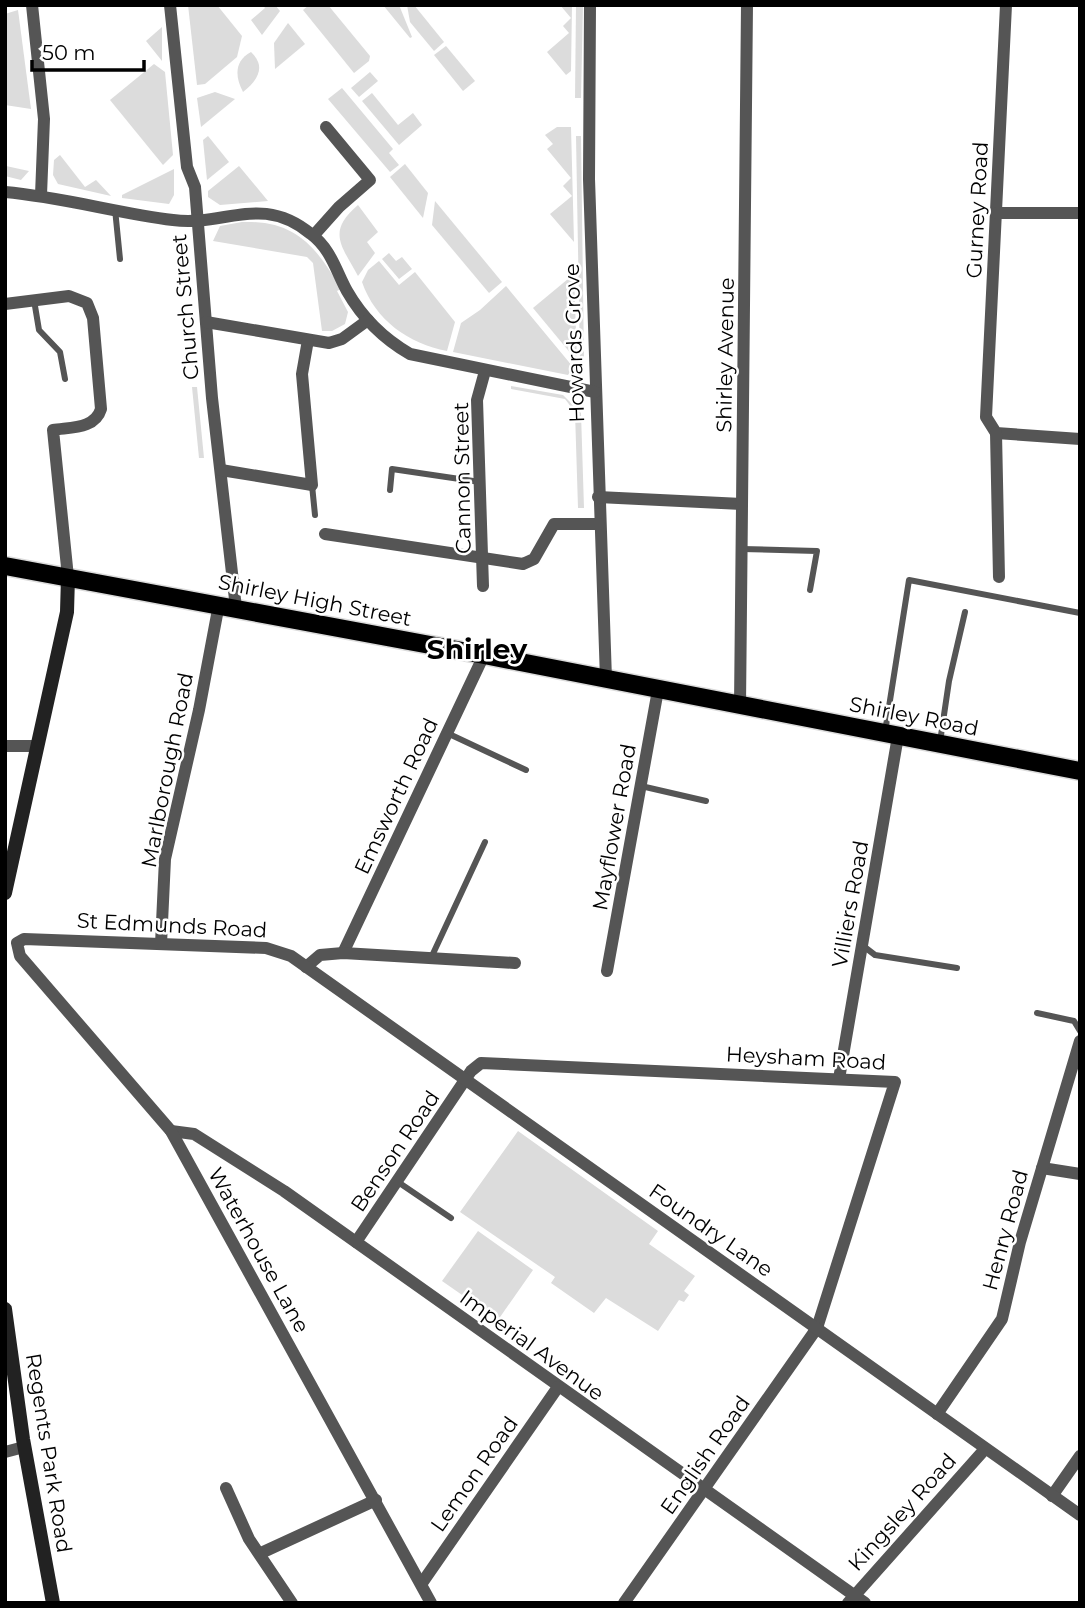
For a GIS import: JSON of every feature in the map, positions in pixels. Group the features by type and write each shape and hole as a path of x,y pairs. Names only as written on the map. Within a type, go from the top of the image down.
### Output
{"main road":[{"name":"Shirley High Street","path":"5,566 227,606 740,706"},
{"name":"Shirley Road","path":"740,706 1080,771"}],"street":[{"path":"32,5 44,119 41,195"},
{"name":"Church Street","path":"170,5 187,167 195,187 221,470 227,606"},
{"name":"Howards Grove","path":"590,5 589,167 606,679"},
{"name":"Shirley Avenue","path":"740,706 747,5"},
{"name":"Gurney Road","path":"996,433 986,417 1006,5"},
{"path":"314,236 339,206 370,180 326,127"},
{"path":"5,192 41,195 176,221 258,212 272,214 300,225 314,236 335,262 347,291 368,320 385,340 410,354 595,392"},
{"path":"996,213 1080,214"},
{"path":"5,304 78,298 87,303 93,318 102,409 90,424 53,430 68,578 67,612 5,893"},
{"path":"206,322 329,343 342,339 368,320"},
{"path":"221,470 312,485 302,374 308,340"},
{"name":"Cannon Street","path":"483,586 477,400 485,371"},
{"path":"999,577 996,433 1080,439"},
{"path":"598,497 742,504"},
{"path":"325,534 483,559 529,563 554,524 599,524"},
{"name":"Marlborough Road","path":"161,944 165,859 199,710 227,606"},
{"name":"Emsworth Road","path":"344,953 484,655"},
{"name":"Mayflower Road","path":"607,971 659,690"},
{"name":"Villiers Road","path":"839,1079 862,946 892,735"},
{"path":"5,746 37,746"},
{"name":"St Edmunds Road","path":"17,943 30,938 266,948 278,950 319,976"},
{"name":"Waterhouse Lane","path":"17,943 20,956 171,1131 431,1603"},
{"path":"306,967 320,955 344,953 515,963"},
{"name":"Foundry Lane","path":"319,976 1080,1515"},
{"name":"Henry Road","path":"937,1414 1002,1319 1042,1168 1080,1041"},
{"name":"Heysham Road","path":"465,1080 475,1066 487,1062 895,1082 817,1328"},
{"name":"Benson Road","path":"356,1242 465,1080"},
{"name":"Imperial Avenue","path":"171,1131 194,1134 218,1147 356,1242 851,1599 865,1603"},
{"path":"1042,1168 1080,1174"},
{"name":"Regents Park Road","path":"5,1309 24,1447 50,1601"},
{"name":"English Road","path":"624,1603 817,1328"},
{"name":"Lemon Road","path":"422,1583 558,1387"},
{"path":"5,1452 24,1447"},
{"name":"Kingsley Road","path":"851,1599 985,1449"},
{"path":"1052,1496 1080,1456"},
{"path":"226,1488 249,1539 261,1553 292,1603"},
{"path":"261,1553 376,1500"}],"lane":[{"path":"115,208 120,259"},
{"path":"34,300 39,330 60,352 65,379"},
{"path":"390,490 392,469 481,482"},
{"path":"312,485 315,515"},
{"path":"741,550 817,551 810,590"},
{"path":"892,735 909,580 1080,613"},
{"path":"940,744 942,717 965,612"},
{"path":"447,733 526,771"},
{"path":"641,786 706,801"},
{"path":"431,958 485,842"},
{"path":"862,946 875,955 957,968"},
{"path":"1037,1013 1074,1021 1080,1031"},
{"path":"398,1182 451,1218"}],"shaded area":[{"path":"188,5 217,5 242,36 237,57 205,84 197,85"},
{"path":"263,5 275,5 280,11 262,35 251,20 265,8"},
{"path":"309,5 328,5 370,56 369,61 354,73 303,10"},
{"path":"383,5 399,5 412,37 410,38"},
{"path":"407,5 414,5 444,42 434,51 410,22"},
{"path":"560,5 572,5 571,71 566,75 547,52 569,33 563,26 571,18"},
{"path":"576,5 583,5 581,98 575,98"},
{"path":"18,10 31,109 5,105 5,14"},
{"path":"288,23 305,44 275,69 274,43"},
{"path":"162,27 162,61 146,41"},
{"path":"446,46 475,81 463,91 434,55"},
{"path":"251,52 258,63 258,74 243,92 238,81 239,65"},
{"path":"154,64 165,72 173,155 163,165 110,100"},
{"path":"370,72 378,81 359,97 351,88"},
{"path":"342,88 393,149 389,153 399,165 390,172 328,99"},
{"path":"215,92 235,99 201,127 197,98"},
{"path":"372,93 398,125 413,113 422,125 399,145 362,101"},
{"path":"557,127 571,127 574,242 550,214 572,196 563,186 571,178 547,149 553,144 545,135"},
{"path":"208,136 229,162 207,180 203,140"},
{"path":"576,136 581,136 584,362 580,362"},
{"path":"60,155 85,187 96,180 111,196 58,184 53,175 54,160"},
{"path":"405,164 428,193 423,218 390,177"},
{"path":"6,166 29,171 21,180 5,176"},
{"path":"239,166 268,201 220,205 208,197 208,191"},
{"path":"174,169 174,195 169,204 122,198 122,195"},
{"path":"435,201 502,282 489,293 432,225"},
{"path":"358,205 378,232 367,242 375,253 358,276 343,247 340,231 342,223"},
{"path":"242,222 276,226 290,231 313,248 341,289 337,291 348,312 345,324 332,331 322,331 313,263 307,257 213,241 220,226"},
{"path":"389,253 396,261 402,257 412,269 399,279 382,259"},
{"path":"379,261 399,285 415,272 455,322 447,351 433,348 407,336 375,308 362,282 368,270"},
{"path":"574,274 577,361 533,308"},
{"path":"506,286 573,367 568,375 453,352 461,323"},
{"path":"511,386 563,395 581,413 584,508 578,508 575,412 565,399 511,389"},
{"path":"192,387 197,387 204,458 199,458"},
{"path":"518,1131 658,1231 649,1244 695,1276 684,1291 689,1295 684,1302 679,1300 658,1331 606,1298 594,1313 551,1283 555,1277 460,1212"},
{"path":"478,1231 533,1270 498,1320 442,1281"}],"district":[{"name":"Shirley","path":"477,649"}]}
